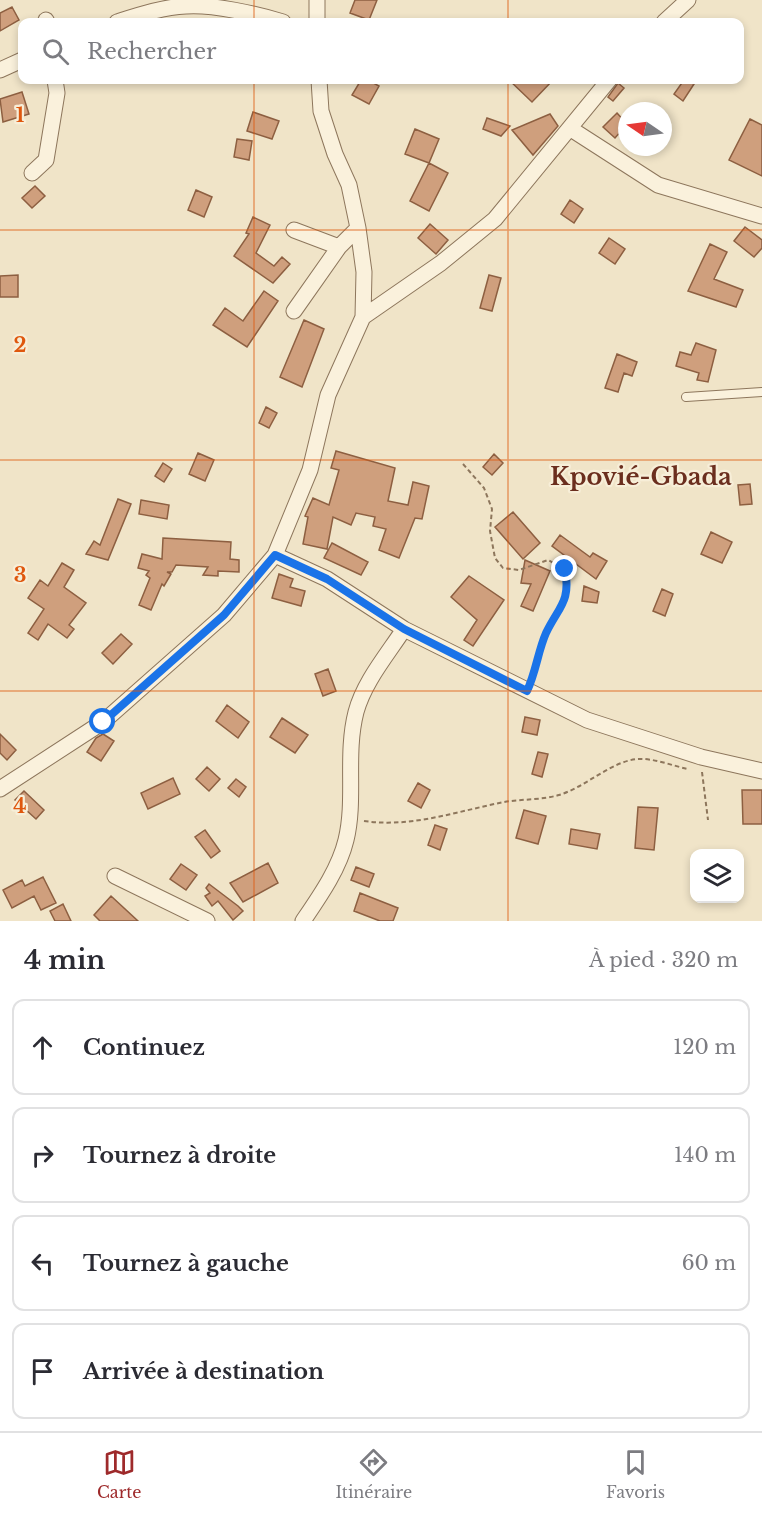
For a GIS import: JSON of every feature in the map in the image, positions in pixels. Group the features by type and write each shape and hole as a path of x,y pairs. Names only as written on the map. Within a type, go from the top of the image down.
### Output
{"street":[{"path":"317,0 317,18"},
{"path":"668,18 688,0"},
{"path":"131,18 187,5 269,18"},
{"path":"0,70 18,62"},
{"path":"33,172 46,160 57,93 56,84"},
{"path":"0,789 103,722 224,615 275,555 310,470 328,395 363,317 364,272 358,228 349,185 321,111 319,84"},
{"path":"363,317 441,263 495,219 606,84"},
{"path":"571,129 658,184 762,216"},
{"path":"294,311 339,247 358,228"},
{"path":"294,230 339,247"},
{"path":"275,555 327,579 404,629 586,720 702,765 762,771"},
{"path":"303,921 339,860 349,818 351,745 356,711 370,680 404,629"},
{"path":"115,876 207,921"}],"lane":[{"path":"686,397 762,393"}],"path":[{"path":"463,464 484,488 492,509 490,531 495,558 503,568 519,570 548,560 565,569 568,588 558,616 546,634 536,673 527,691"},
{"path":"349,818 388,824 410,822 507,802 556,796 575,790 628,761 641,759 702,765 708,820"}],"building":[{"path":"355,0 377,0 370,18 350,13"},
{"path":"12,7 18,21 0,31 0,13"},
{"path":"359,84 379,86 369,104 352,95"},
{"path":"513,84 549,84 532,102"},
{"path":"617,84 624,88 613,101 608,97"},
{"path":"681,84 694,84 683,101 674,94"},
{"path":"22,92 29,114 3,122 0,99"},
{"path":"253,112 279,121 272,139 247,131"},
{"path":"617,113 618,134 615,138 603,127"},
{"path":"550,114 558,126 533,155 512,130"},
{"path":"487,118 510,126 501,136 483,129"},
{"path":"750,119 762,125 762,176 729,160"},
{"path":"415,129 439,139 429,163 405,154"},
{"path":"237,139 252,141 249,160 234,157"},
{"path":"429,163 448,173 429,211 410,201"},
{"path":"35,186 45,196 32,208 22,198"},
{"path":"196,190 212,197 204,217 188,210"},
{"path":"570,200 583,209 574,223 561,214"},
{"path":"253,217 270,225 256,253 274,266 282,257 290,264 273,283 234,256 249,234 246,233"},
{"path":"430,224 448,240 436,254 418,238"},
{"path":"745,227 762,240 762,248 754,257 734,241"},
{"path":"609,238 625,249 615,264 599,253"},
{"path":"710,244 727,252 714,279 743,290 736,307 688,291"},
{"path":"18,275 18,297 0,297 0,276"},
{"path":"489,275 501,278 492,311 480,308"},
{"path":"264,291 278,301 247,347 213,325 225,308 243,321"},
{"path":"304,320 324,329 302,387 280,377"},
{"path":"696,343 716,350 708,382 697,380 699,373 676,366 680,352 691,355"},
{"path":"617,354 637,362 632,376 624,373 618,392 605,388"},
{"path":"266,407 277,413 269,428 259,423"},
{"path":"336,451 395,468 388,501 408,505 413,482 429,486 422,519 415,518 399,558 379,550 386,529 373,526 375,517 356,513 351,525 333,517 327,549 303,544 308,517 305,516 313,498 329,505 339,470 331,468"},
{"path":"198,453 214,460 205,481 189,474"},
{"path":"494,454 503,463 492,475 483,467"},
{"path":"163,463 172,469 164,482 155,476"},
{"path":"750,484 752,504 740,505 738,485"},
{"path":"118,499 131,504 108,560 86,554 94,541 100,545"},
{"path":"141,500 169,505 167,519 139,514"},
{"path":"513,512 540,543 523,559 495,527"},
{"path":"711,532 732,542 722,563 701,554"},
{"path":"560,535 590,557 593,553 607,561 596,579 552,546"},
{"path":"163,538 231,542 230,559 239,560 239,572 218,571 218,576 203,575 208,567 176,565 172,572 167,572 171,574 164,586 162,584 151,610 139,605 150,578 146,575 149,571 138,568 142,554 162,559"},
{"path":"332,543 368,562 361,575 324,558"},
{"path":"525,560 550,571 533,611 521,606 531,584 521,583"},
{"path":"62,563 74,570 64,587 86,603 69,625 74,629 67,638 48,624 38,640 28,633 44,609 28,598 40,580 48,586"},
{"path":"279,574 293,579 290,587 305,591 301,606 272,598"},
{"path":"469,576 504,600 473,646 464,640 477,620 451,597"},
{"path":"584,586 599,592 597,603 582,601"},
{"path":"662,589 673,594 665,616 653,611"},
{"path":"121,634 132,644 113,664 102,653"},
{"path":"328,669 336,691 323,696 315,674"},
{"path":"227,705 249,722 238,738 216,721"},
{"path":"525,717 540,720 537,735 522,732"},
{"path":"282,718 308,735 295,753 270,737"},
{"path":"0,734 16,750 7,760 0,753"},
{"path":"103,734 114,741 101,761 87,752 96,738"},
{"path":"538,752 548,754 542,777 532,774"},
{"path":"207,767 220,779 209,791 196,779"},
{"path":"173,778 180,794 148,809 141,793"},
{"path":"236,779 246,787 239,797 228,788"},
{"path":"418,783 430,790 421,808 408,801"},
{"path":"742,790 762,790 762,824 743,824"},
{"path":"24,791 44,810 36,819 15,800"},
{"path":"638,807 658,808 654,850 635,848"},
{"path":"524,810 546,816 538,844 516,838"},
{"path":"435,825 447,829 440,850 428,845"},
{"path":"571,829 600,834 597,849 569,844"},
{"path":"205,830 220,851 211,858 195,837"},
{"path":"268,863 278,883 243,902 230,883"},
{"path":"181,864 197,875 186,890 170,879"},
{"path":"356,867 374,874 369,887 351,880"},
{"path":"43,877 56,903 41,910 34,896 12,908 3,890 22,880 25,886"},
{"path":"209,884 243,911 233,920 218,901 212,906 205,896 210,893 206,888"},
{"path":"360,893 398,908 393,921 380,921 354,911"},
{"path":"111,896 138,921 100,921 94,915"},
{"path":"63,904 71,921 55,921 50,911"}],"district":[{"name":"Kpovié-Gbada","path":"641,476"}],"route":[{"path":"103,722 224,615 275,555 327,579 404,629 527,691 536,673 546,634 558,616 568,588 565,569"}]}
